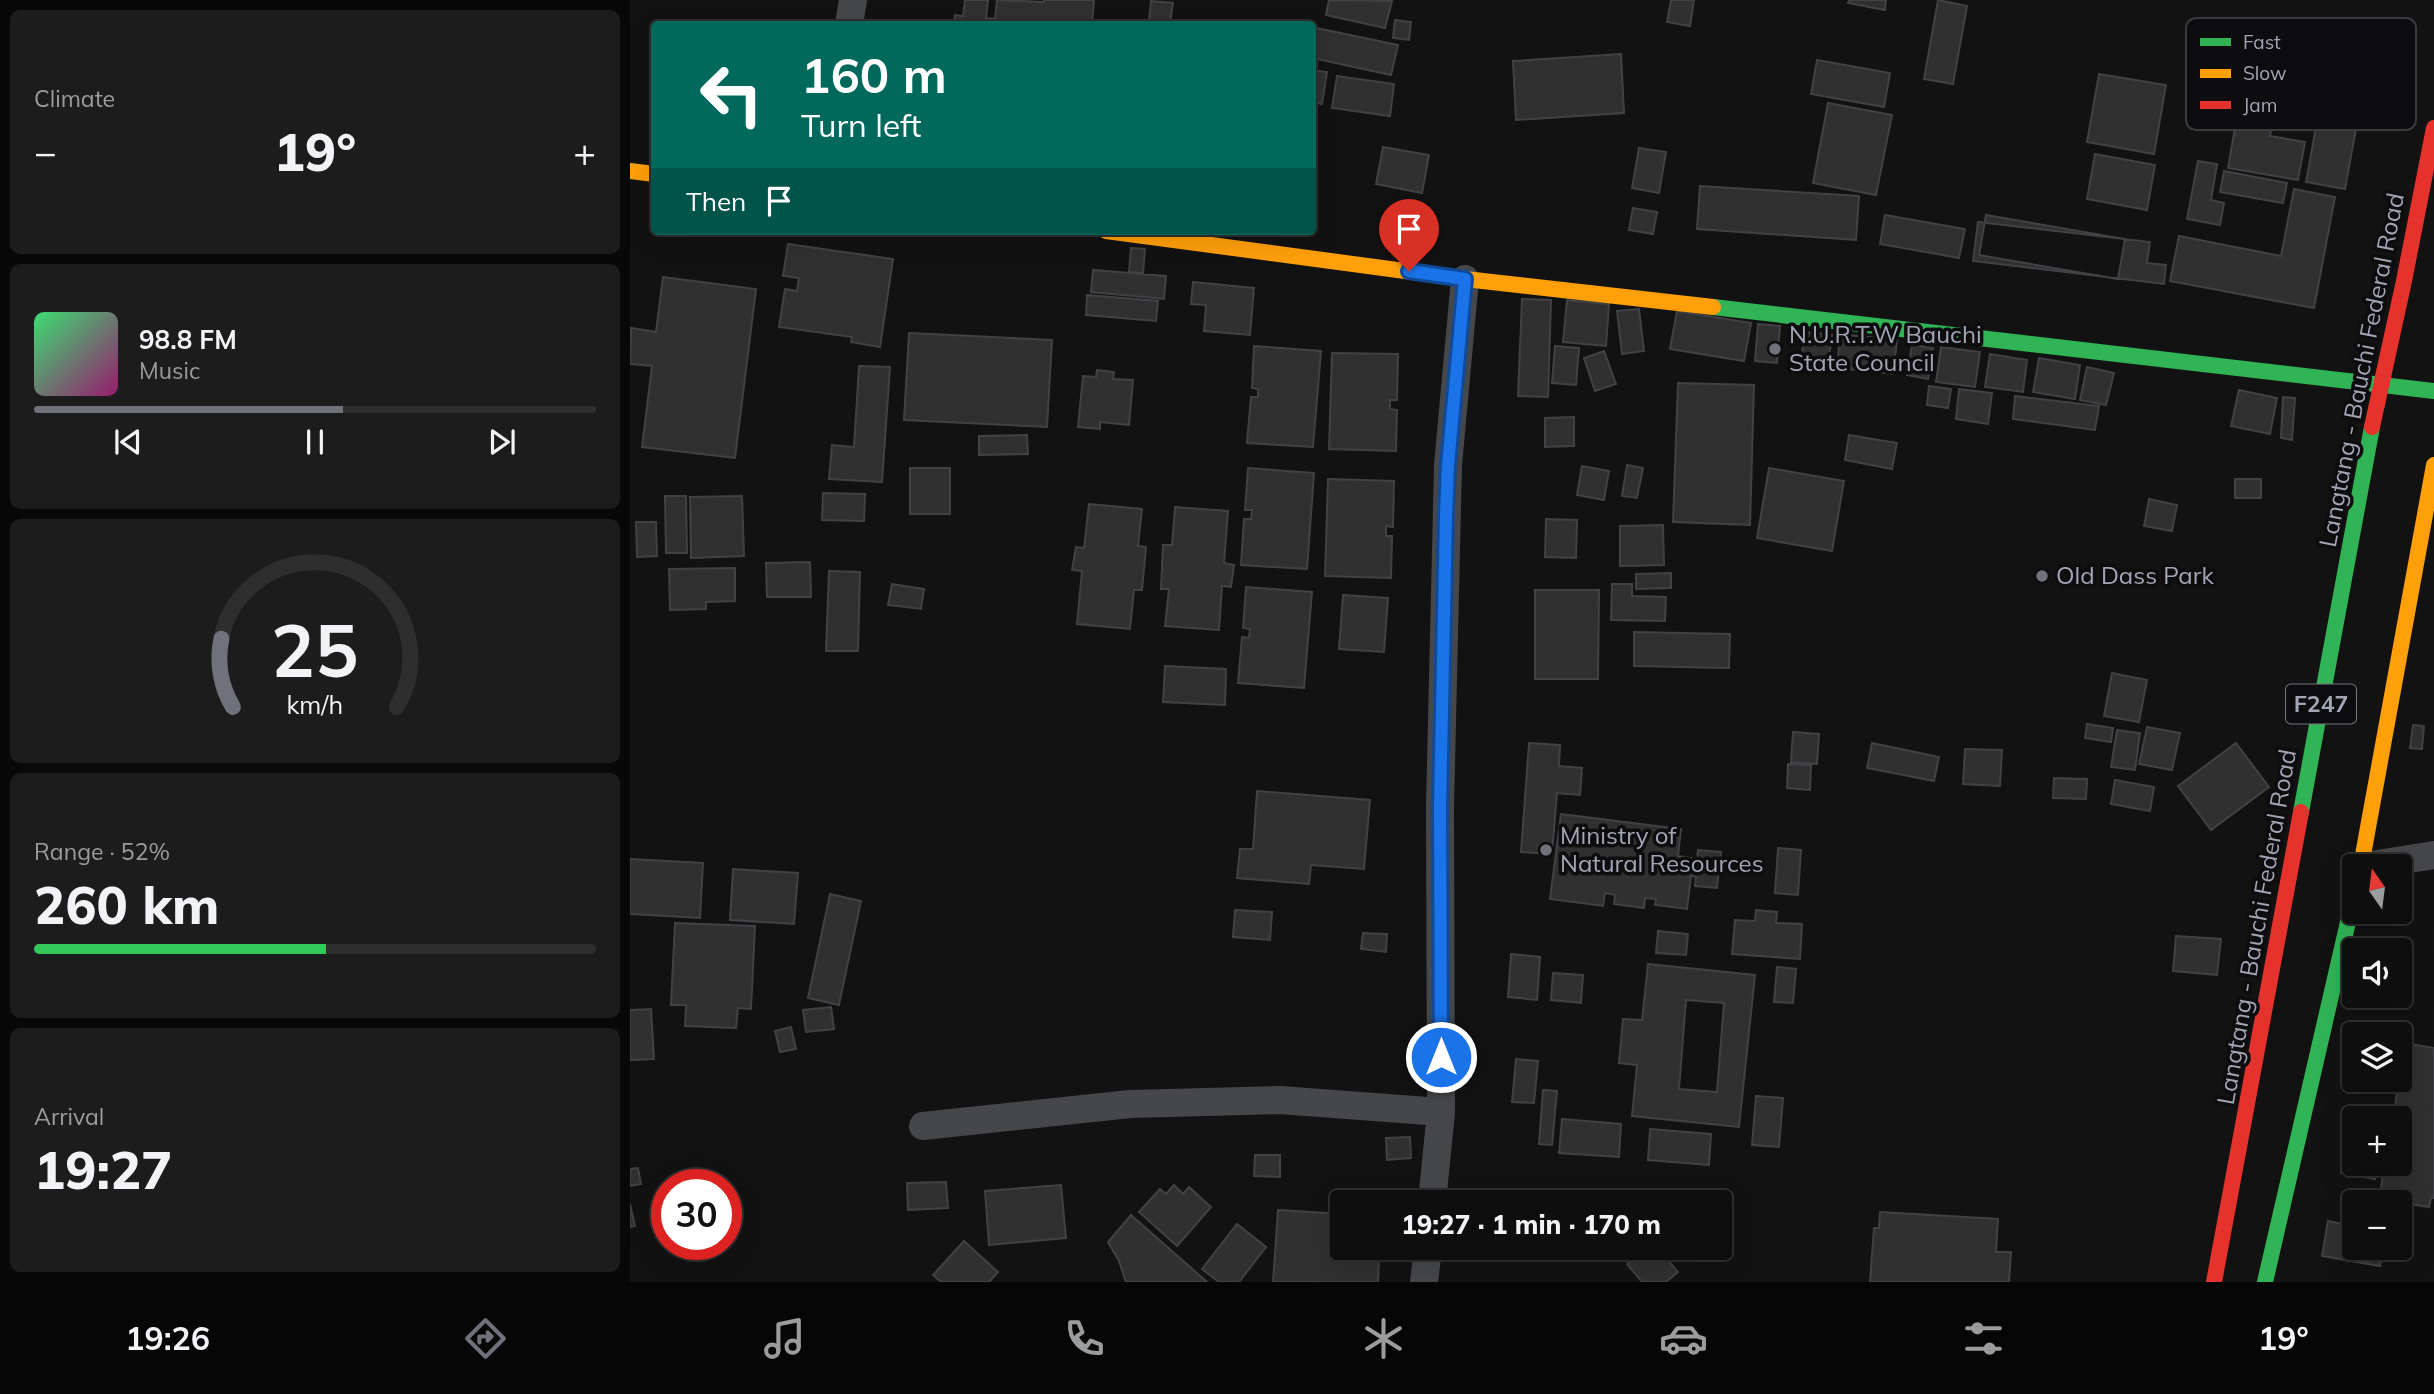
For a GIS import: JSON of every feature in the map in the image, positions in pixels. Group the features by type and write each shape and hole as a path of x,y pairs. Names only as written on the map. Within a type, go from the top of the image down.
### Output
{"main road":[{"name":"Langtang - Bauchi Federal Road","path":"2214,1282 2380,383 2404,281 2434,128"},
{"path":"630,171 651,174"},
{"path":"1136,235 1465,279 2434,391"},
{"name":"F247","path":"2365,854 2434,465"},
{"path":"2265,1282 2348,924"}],"street":[{"path":"850,21 853,0"},
{"path":"1433,1190 1441,1112 1440,807 1448,465 1465,279"},
{"path":"2412,858 2434,855"},
{"path":"923,1126 1130,1104 1280,1100 1441,1112"},
{"path":"1424,1282 1427,1260"}],"building":[{"path":"965,0 988,0 986,18 995,19 997,0 1094,0 1092,21 954,21 955,15 963,16"},
{"path":"1329,0 1392,1 1385,28 1326,15"},
{"path":"1671,0 1694,0 1690,26 1667,22"},
{"path":"1849,0 1886,0 1885,10 1848,3"},
{"path":"1938,0 1967,6 1953,84 1924,79"},
{"path":"1151,1 1173,3 1170,21 1149,21"},
{"path":"1395,20 1411,22 1409,40 1393,38"},
{"path":"1316,28 1398,45 1391,75 1316,59"},
{"path":"1621,54 1624,113 1516,120 1513,61"},
{"path":"1817,60 1890,73 1884,107 1811,94"},
{"path":"1316,71 1327,72 1322,104 1316,103"},
{"path":"2099,74 2166,85 2154,154 2087,142"},
{"path":"1337,76 1394,84 1390,116 1332,108"},
{"path":"1828,103 1892,115 1876,195 1813,183"},
{"path":"2235,130 2271,130 2270,136 2305,142 2298,180 2228,168"},
{"path":"2315,130 2356,130 2345,189 2306,182"},
{"path":"1383,147 1429,155 1422,193 1376,184"},
{"path":"1639,148 1666,152 1659,193 1632,188"},
{"path":"2095,154 2155,165 2147,210 2087,199"},
{"path":"2198,161 2217,164 2211,200 2224,203 2220,225 2187,219"},
{"path":"2224,171 2287,183 2283,203 2220,192"},
{"path":"1700,186 1859,196 1856,240 1697,229"},
{"path":"2294,189 2335,197 2314,308 2170,281 2179,236 2281,256"},
{"path":"1633,208 1657,212 1653,234 1629,230"},
{"path":"1885,215 1965,229 1959,258 1880,244"},
{"path":"1986,215 2125,239 2118,279 1979,255"},
{"path":"1978,222 2150,242 2147,263 2166,265 2164,284 1973,261"},
{"path":"788,244 893,259 880,347 851,342 852,337 779,327 785,289 797,291 799,278 783,276"},
{"path":"1131,248 1145,249 1143,273 1129,272"},
{"path":"1093,270 1166,276 1164,299 1091,292"},
{"path":"663,277 756,289 735,458 642,447 652,366 630,364 631,328 656,332"},
{"path":"1193,282 1254,288 1250,335 1204,331 1206,305 1191,304"},
{"path":"1087,295 1158,301 1156,321 1086,315"},
{"path":"1522,299 1551,300 1548,397 1518,396"},
{"path":"1567,300 1609,304 1606,346 1563,342"},
{"path":"1639,309 1644,351 1622,354 1617,311"},
{"path":"1677,311 1751,323 1744,361 1670,349"},
{"path":"1758,324 1780,326 1777,363 1755,361"},
{"path":"1805,332 1832,335 1828,365 1801,361"},
{"path":"909,333 1052,340 1047,427 904,420"},
{"path":"1840,334 1897,340 1893,374 1837,368"},
{"path":"1912,345 1933,348 1928,379 1907,375"},
{"path":"1254,346 1321,351 1313,447 1247,443 1251,397 1258,397 1258,389 1252,388"},
{"path":"1555,346 1579,348 1576,385 1552,383"},
{"path":"1941,347 1980,352 1975,387 1936,382"},
{"path":"1604,351 1616,384 1595,391 1584,358"},
{"path":"1332,353 1398,354 1397,400 1390,400 1390,409 1397,410 1396,451 1329,449"},
{"path":"1990,354 2027,360 2023,392 1985,387"},
{"path":"2039,358 2080,365 2075,399 2033,392"},
{"path":"859,366 890,367 882,482 829,479 832,445 854,447"},
{"path":"2087,367 2114,373 2106,405 2080,400"},
{"path":"1097,370 1114,372 1113,379 1133,380 1129,425 1100,422 1100,429 1078,427 1083,376 1096,377"},
{"path":"1678,383 1754,385 1750,525 1673,522"},
{"path":"1929,386 1951,389 1948,408 1927,405"},
{"path":"1959,389 1992,393 1988,424 1956,419"},
{"path":"2239,390 2277,398 2270,434 2231,426"},
{"path":"2015,396 2099,406 2095,430 2013,419"},
{"path":"2283,397 2295,398 2292,440 2281,438"},
{"path":"1574,417 1574,446 1545,447 1545,418"},
{"path":"1027,435 1028,454 979,455 979,436"},
{"path":"1849,435 1897,443 1892,469 1845,460"},
{"path":"1627,465 1643,468 1637,498 1622,496"},
{"path":"1582,466 1609,471 1604,500 1577,495"},
{"path":"910,468 950,468 950,514 910,514"},
{"path":"1248,468 1314,473 1307,569 1241,565 1244,519 1251,519 1252,510 1245,510"},
{"path":"1769,468 1844,481 1832,551 1757,538"},
{"path":"1328,479 1394,481 1393,527 1386,526 1386,536 1392,536 1391,578 1325,576"},
{"path":"2235,479 2261,479 2261,498 2235,498"},
{"path":"823,493 865,494 864,521 822,520"},
{"path":"665,496 686,496 687,553 666,553"},
{"path":"742,496 744,556 691,558 690,497"},
{"path":"2149,499 2177,505 2172,531 2144,526"},
{"path":"1089,504 1142,509 1138,546 1146,547 1142,590 1134,590 1130,629 1077,624 1082,571 1072,570 1076,547 1084,548"},
{"path":"1175,507 1228,511 1224,563 1234,565 1231,587 1222,586 1219,630 1165,626 1169,589 1161,589 1163,545 1172,545"},
{"path":"1546,519 1577,520 1576,558 1545,557"},
{"path":"636,522 656,522 657,556 637,557"},
{"path":"1663,525 1664,565 1620,566 1620,526"},
{"path":"810,562 811,597 767,597 766,563"},
{"path":"735,568 735,601 706,602 706,609 670,610 669,569"},
{"path":"829,571 860,572 858,651 826,651"},
{"path":"1671,573 1671,588 1636,589 1636,574"},
{"path":"892,584 924,589 921,609 888,605"},
{"path":"1612,584 1632,584 1632,596 1666,597 1665,621 1611,620"},
{"path":"1246,587 1312,592 1304,688 1238,683 1242,637 1249,638 1250,629 1243,628"},
{"path":"1535,590 1599,590 1598,679 1535,679"},
{"path":"1343,595 1388,598 1384,652 1339,649"},
{"path":"1634,632 1730,634 1729,668 1634,666"},
{"path":"1165,666 1226,669 1225,705 1163,702"},
{"path":"2112,673 2147,680 2139,722 2104,716"},
{"path":"2087,724 2113,728 2111,742 2085,738"},
{"path":"2413,725 2424,726 2422,749 2410,748"},
{"path":"2147,727 2180,733 2172,770 2139,764"},
{"path":"2117,730 2140,733 2135,770 2111,767"},
{"path":"1793,732 1819,734 1817,764 1791,762"},
{"path":"1529,743 1560,745 1559,766 1582,768 1580,795 1557,793 1552,854 1521,852"},
{"path":"1872,743 1939,757 1934,781 1867,768"},
{"path":"2236,743 2269,787 2211,830 2178,786"},
{"path":"1965,749 2002,750 2000,786 1963,784"},
{"path":"1788,764 1811,765 1810,790 1787,788"},
{"path":"2054,778 2087,779 2086,799 2053,798"},
{"path":"2115,780 2154,787 2150,811 2111,804"},
{"path":"1257,791 1370,800 1364,869 1311,865 1309,884 1237,878 1240,849 1253,849"},
{"path":"1561,814 1681,829 1678,856 1697,859 1698,850 1721,852 1717,888 1695,886 1696,877 1691,876 1687,909 1655,905 1656,899 1645,898 1644,908 1614,904 1615,895 1605,893 1603,906 1550,899"},
{"path":"1778,848 1801,850 1798,895 1775,893"},
{"path":"630,859 703,863 700,918 630,914"},
{"path":"733,869 798,873 794,924 730,920"},
{"path":"830,894 861,901 839,1005 808,998"},
{"path":"1235,910 1272,912 1270,940 1233,937"},
{"path":"1756,910 1777,912 1776,923 1802,924 1800,959 1732,954 1735,920 1755,921"},
{"path":"675,923 755,926 751,1009 738,1008 736,1028 685,1026 686,1005 671,1005"},
{"path":"1658,931 1688,934 1686,955 1656,953"},
{"path":"1363,933 1387,934 1386,952 1361,949"},
{"path":"2176,936 2221,939 2217,975 2173,971"},
{"path":"1511,954 1540,957 1537,1000 1508,997"},
{"path":"1648,964 1755,975 1739,1127 1632,1116 1637,1065 1619,1063 1623,1019 1642,1020","holes":["1686,1000 1724,1003 1717,1092 1679,1089"]},
{"path":"1777,967 1796,969 1793,1003 1774,1002"},
{"path":"1553,973 1583,975 1581,1003 1551,1000"},
{"path":"831,1007 834,1029 806,1032 803,1010"},
{"path":"651,1009 654,1059 630,1060 630,1010"},
{"path":"791,1027 796,1049 780,1052 775,1031"},
{"path":"2412,1044 2434,1048 2434,1198 2431,1198 2429,1207 2412,1204 2412,1190 2381,1190 2383,1176 2412,1176 2412,1106 2395,1106 2397,1092 2412,1092"},
{"path":"1516,1059 1538,1061 1534,1103 1512,1102"},
{"path":"1543,1090 1557,1091 1552,1145 1539,1144"},
{"path":"1756,1096 1783,1098 1779,1147 1752,1145"},
{"path":"1562,1119 1621,1124 1619,1157 1559,1153"},
{"path":"1650,1129 1711,1134 1709,1165 1648,1160"},
{"path":"1410,1137 1411,1158 1387,1160 1386,1138"},
{"path":"1255,1155 1280,1155 1280,1177 1254,1176"},
{"path":"638,1168 641,1184 630,1186 630,1169"},
{"path":"946,1182 948,1208 908,1210 907,1183"},
{"path":"1061,1185 1066,1238 989,1245 985,1191"},
{"path":"1174,1185 1183,1194 1189,1187 1211,1207 1177,1246 1139,1212 1160,1189 1166,1194"},
{"path":"630,1204 635,1226 630,1227"},
{"path":"1278,1210 1330,1213 1330,1260 1379,1260 1378,1282 1273,1282"},
{"path":"1880,1212 1998,1219 1996,1252 2011,1252 2009,1282 1870,1282 1874,1228 1879,1228"},
{"path":"1131,1215 1207,1282 1126,1282 1119,1261 1108,1242"},
{"path":"2328,1221 2342,1224 2342,1259 2322,1256"},
{"path":"1237,1224 1266,1247 1239,1282 1219,1282 1202,1269"},
{"path":"964,1241 998,1272 989,1282 941,1282 933,1275"},
{"path":"1632,1260 1668,1260 1678,1272 1666,1282 1642,1282 1627,1264"},
{"path":"2345,1260 2381,1260 2380,1266"}],"traffic: fast":[{"path":"1713,307 2434,391"},
{"path":"2301,812 2372,427"},
{"path":"2265,1282 2348,924"}],"traffic: slow":[{"path":"630,171 651,174"},
{"path":"1136,235 1465,279 1713,307"},
{"path":"2363,854 2434,465"}],"traffic: jam":[{"path":"2372,427 2434,128"},
{"path":"2214,1282 2301,812"}],"place":[{"name":"N.U.R.T.W Bauchi State Council","path":"1775,349"},
{"name":"Old Dass Park","path":"2042,576"},
{"name":"Ministry of Natural Resources","path":"1546,850"}],"route":[{"path":"1409,271 1465,279 1446,515 1440,807 1441,1057"}]}
